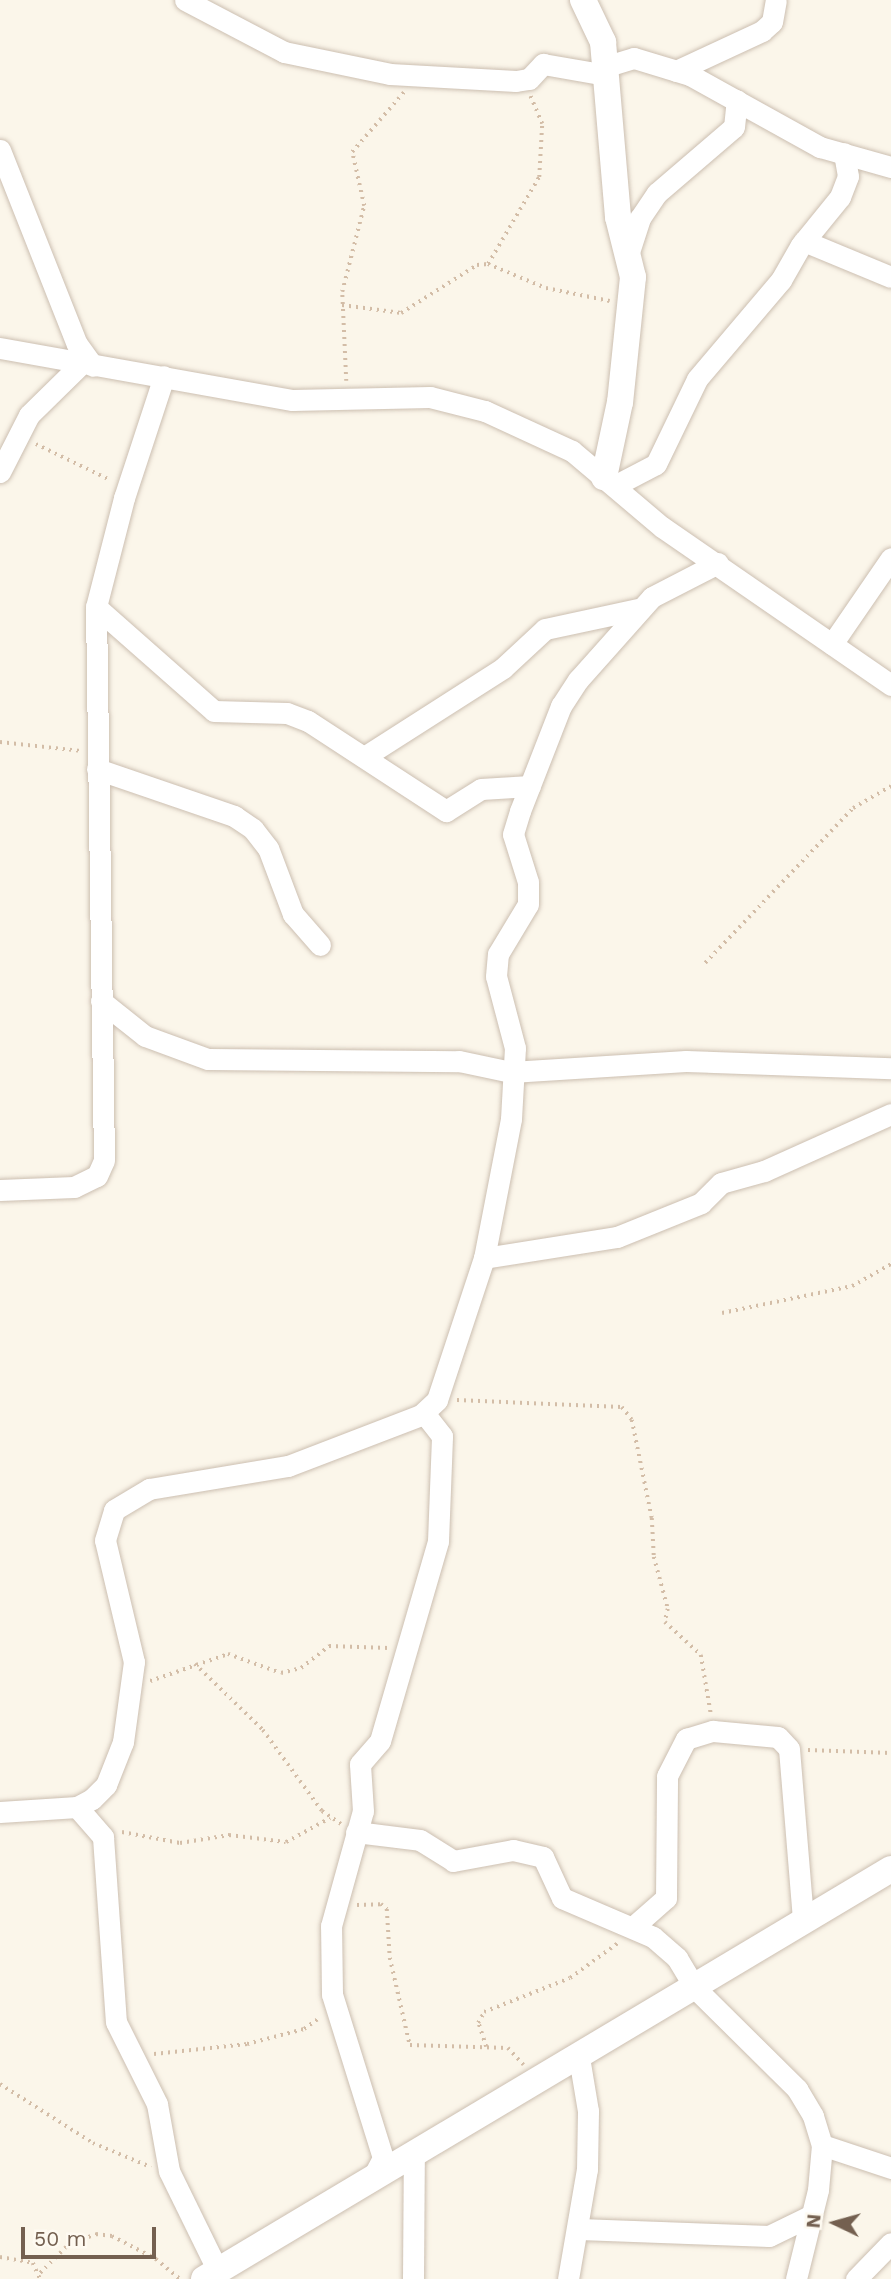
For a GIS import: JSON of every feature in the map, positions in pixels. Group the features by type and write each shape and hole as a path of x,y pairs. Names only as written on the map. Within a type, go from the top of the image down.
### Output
{"street":[{"path":"185,0 284,52 415,77 529,79 543,64 601,71 634,58 676,71 737,100 820,147 891,167"},
{"path":"583,0 602,36 601,71 618,217 629,252 630,305 621,402 609,482"},
{"path":"676,71 762,31 772,22 776,0"},
{"path":"629,252 640,218 657,193 734,127 737,100"},
{"path":"0,150 87,365"},
{"path":"609,482 656,464 697,379 781,280 804,241 844,189 844,153"},
{"path":"804,241 891,277"},
{"path":"0,348 292,400 430,397 462,403 546,437 609,482 662,527 718,563 891,685"},
{"path":"0,472 29,415 87,365"},
{"path":"0,1191 74,1187 97,1175 104,1160 96,607 124,498 164,376"},
{"path":"832,644 891,558"},
{"path":"364,757 503,668 545,629 638,609 718,563"},
{"path":"96,607 214,712 287,713 364,757 446,811 481,789 530,786"},
{"path":"374,2173 383,2158 334,2001 331,1926 364,1797 360,1764 380,1741 405,1649 433,1567 441,1515 442,1436 431,1405 484,1258 511,1119 511,1072 515,1048 496,976 498,954 528,904 528,882 513,834 561,706 638,609"},
{"path":"97,769 234,816 253,829 268,848 293,914 320,945"},
{"path":"101,1001 145,1035 208,1059 440,1060 511,1072 686,1061 891,1068"},
{"path":"484,1258 617,1237 693,1207 721,1184 764,1171 891,1114"},
{"path":"0,1812 77,1807 106,1785 123,1742 134,1687 126,1621 105,1541 114,1510 149,1489 288,1465 431,1405"},
{"path":"633,1927 666,1898 667,1776 686,1739 713,1731 778,1737 789,1749 803,1920"},
{"path":"77,1807 96,1826 104,1845 112,2000 133,2057 156,2104 169,2171 211,2275 374,2173 579,2057 891,1869"},
{"path":"357,1830 420,1840 453,1861 513,1850 534,1853 549,1863 562,1898 633,1927 677,1958 695,1988 797,2090 822,2145 813,2215 796,2279"},
{"path":"568,2279 579,2229 588,2111 579,2057"},
{"path":"822,2145 891,2168"},
{"path":"413,2279 414,2151"},
{"path":"579,2229 769,2236 813,2215"},
{"path":"856,2279 891,2243"}],"path":[{"path":"338,399 347,369 342,305 364,206 352,152 415,77"},
{"path":"488,264 539,177 542,124 530,98 529,79"},
{"path":"342,305 401,313 477,265 488,264 562,293 630,305"},
{"path":"17,436 95,469 124,498"},
{"path":"0,742 69,751 96,743"},
{"path":"705,963 853,808 891,786"},
{"path":"722,1313 852,1286 891,1264"},
{"path":"431,1405 622,1407 632,1420 652,1518 654,1557 668,1609 665,1622 701,1655 713,1731"},
{"path":"134,1687 195,1664 239,1654 281,1674 301,1668 329,1646 405,1649"},
{"path":"195,1664 262,1730 330,1818 357,1830"},
{"path":"789,1749 891,1753"},
{"path":"96,1826 180,1843 229,1835 286,1842 330,1818"},
{"path":"335,1906 381,1904 387,1909 390,1958 410,2045 486,2047 516,2052 531,2083"},
{"path":"486,2047 478,2023 484,2012 570,1978 633,1927"},
{"path":"133,2057 282,2036 319,2019 334,2001"},
{"path":"0,2084 120,2157 169,2171"},
{"path":"0,2257 33,2263 40,2276 69,2245 96,2234 112,2236 156,2259 180,2279"}]}
